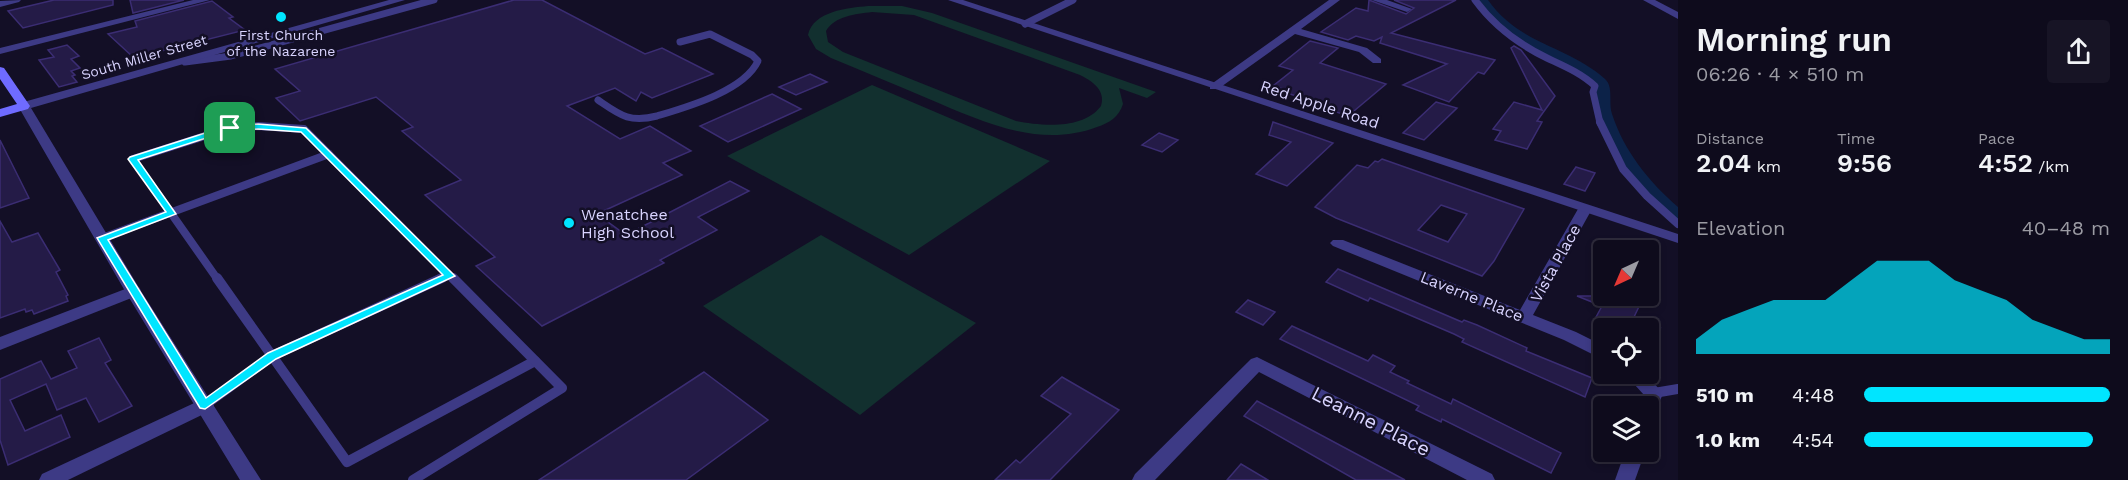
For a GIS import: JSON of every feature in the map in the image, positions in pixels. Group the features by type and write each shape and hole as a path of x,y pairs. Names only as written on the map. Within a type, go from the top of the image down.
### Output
{"main road":[{"path":"0,70 24,106"},
{"name":"South Miller Street","path":"0,113 24,106"}],"street":[{"path":"0,4 16,0"},
{"path":"0,51 205,0"},
{"name":"South Miller Street","path":"24,106 400,0"},
{"name":"Red Apple Road","path":"953,0 1678,239"},
{"path":"1214,87 1335,0"},
{"path":"1377,0 1407,9"},
{"path":"1648,0 1678,16"},
{"path":"1293,30 1363,50 1377,61"},
{"path":"24,106 133,291 251,480"},
{"name":"Vista Place","path":"1524,317 1585,209"},
{"name":"Laverne Place","path":"1338,243 1524,317 1593,348"},
{"path":"0,344 133,291"},
{"name":"Leanne Place","path":"1142,480 1257,363 1485,480"},
{"path":"50,480 205,405"},
{"path":"1625,480 1631,462"}],"lane":[{"path":"183,62 231,56 434,0"},
{"path":"1025,24 1073,0"},
{"path":"1475,0 1498,29 1595,86 1593,92 1599,120 1623,169 1647,196 1678,224"},
{"path":"598,100 628,118 646,119 666,114 739,83 754,71 758,62 752,55 710,34 680,42"},
{"path":"413,480 562,388 304,129 258,126 230,128 133,159 347,462 535,361"},
{"path":"102,238 329,154"},
{"path":"205,405 272,356 449,276"},
{"path":"1659,398 1678,389"}],"green space":[{"path":"868,6 902,6 932,13 1156,92 1147,98 1119,88 1123,104 1116,116 1101,125 1075,133 1032,134 1011,130 831,58 816,49 808,35 811,27 817,21 832,12","holes":["872,12 914,15 1080,75 1093,83 1100,91 1101,106 1093,114 1073,123 1050,125 1016,121 843,52 828,42 826,31 835,22 846,17"]},
{"path":"872,85 1050,161 909,255 727,156"},
{"path":"821,235 976,323 860,415 703,306"}],"building":[{"path":"54,0 113,0 113,5 23,28 8,11"},
{"path":"130,0 184,0 133,13"},
{"name":"Wenatchee High School","path":"514,0 542,0 645,54 662,48 713,74 652,98 641,92 636,101 615,88 567,106 620,139 650,126 691,151 663,163 682,175 597,214 626,235 730,181 749,191 698,217 717,230 660,260 664,263 542,326 476,266 495,257 425,195 461,180 402,131 413,127 376,97 300,121 276,98 300,91 275,69"},
{"path":"1369,0 1406,14 1414,8 1394,0 1456,0 1391,33 1495,60 1484,74 1478,72 1449,102 1403,85 1447,64 1380,43 1382,37 1374,41 1356,36 1348,40 1321,32 1356,8 1368,11"},
{"path":"212,1 233,17 229,18 245,30 134,58 108,34 137,27 135,21"},
{"path":"1310,41 1338,48 1320,63 1386,84 1348,116 1319,106 1322,104 1277,90 1280,88 1273,86 1293,70 1279,66"},
{"path":"67,45 79,56 71,59 80,68 71,71 77,82 59,87 39,60 54,57 48,50"},
{"path":"1514,46 1521,50 1555,96 1537,121 1542,122 1527,149 1495,140 1501,131 1493,129 1514,102 1542,110 1511,48"},
{"path":"810,74 827,82 796,95 779,87"},
{"path":"772,94 801,109 728,142 700,126"},
{"path":"1436,102 1457,108 1424,140 1403,133"},
{"path":"1273,122 1333,143 1287,186 1256,174 1291,142 1269,135"},
{"path":"1159,133 1178,140 1162,152 1142,145"},
{"path":"0,140 29,198 0,208"},
{"path":"1382,159 1524,209 1494,261 1482,276 1336,218 1315,207 1357,165 1368,168 1375,161","holes":["1441,205 1467,214 1448,242 1418,230"]},
{"path":"1576,167 1595,173 1585,191 1564,184"},
{"path":"0,221 12,242 38,233 60,270 56,272 68,295 66,296 68,301 34,314 32,310 26,312 25,309 0,318"},
{"path":"1338,269 1462,322 1464,320 1477,325 1527,348 1526,351 1592,378 1585,397 1462,342 1464,339 1454,334 1326,282"},
{"path":"1577,296 1593,296 1593,302"},
{"path":"1248,300 1275,312 1263,325 1236,312"},
{"path":"1602,306 1639,306 1634,317 1636,318 1596,318"},
{"path":"1292,326 1368,361 1373,355 1395,366 1390,372 1409,381 1407,383 1451,404 1453,399 1561,453 1551,473 1442,419 1441,422 1416,410 1419,406 1280,339"},
{"path":"99,338 111,360 105,363 132,406 99,422 86,398 57,410 46,384 10,400 25,431 61,415 70,437 8,465 0,440 0,379 41,361 51,379 77,368 68,351"},
{"path":"704,372 768,420 686,480 539,480"},
{"path":"1062,377 1119,410 1050,480 995,480 1016,460 1020,463 1071,414 1041,396"},
{"path":"1257,401 1405,480 1356,480 1244,416"},
{"path":"1241,464 1268,480 1227,480"}],"waterway":[{"path":"1482,0 1493,16 1506,28 1586,72 1601,83 1605,115 1618,145 1644,183 1678,216"}],"place":[{"name":"First Church of the Nazarene","path":"281,17"},
{"name":"Wenatchee High School","path":"569,223"}],"route":[{"path":"258,126 304,129 449,276 272,356 205,405 102,238 172,214 133,159 230,128 258,126"}]}
